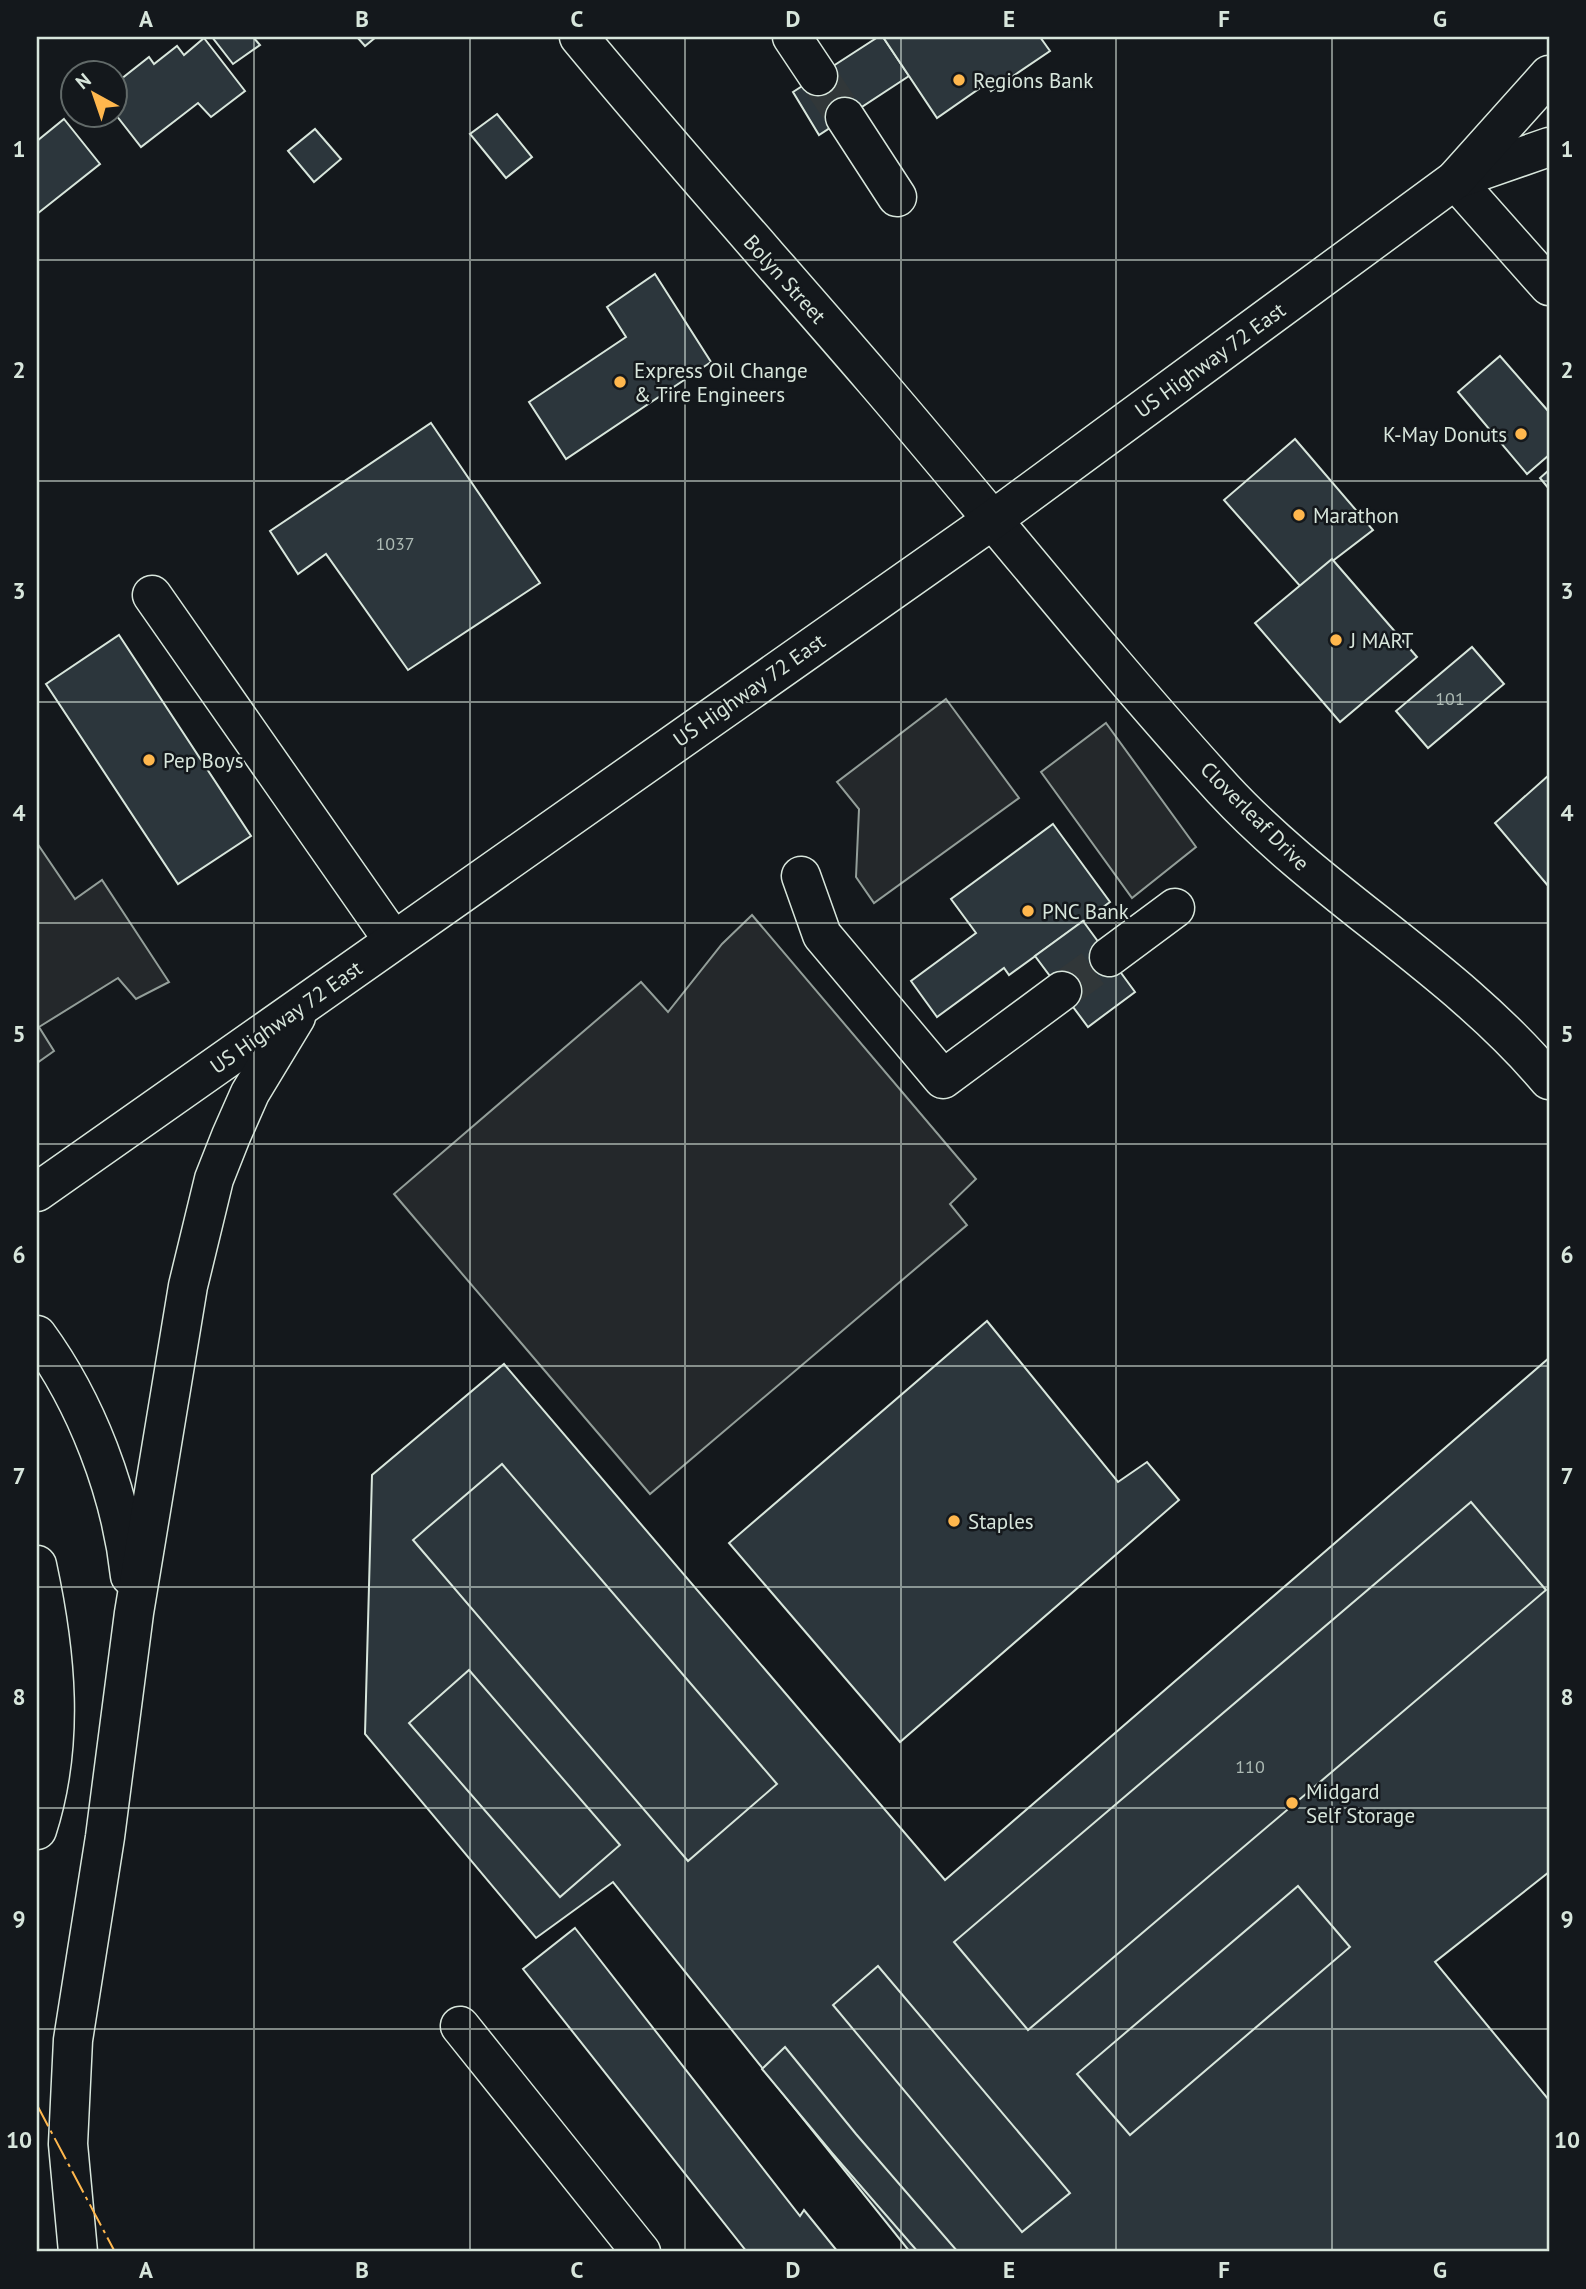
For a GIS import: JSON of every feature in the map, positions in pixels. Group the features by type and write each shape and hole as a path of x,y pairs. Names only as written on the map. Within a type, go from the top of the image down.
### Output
{"main road":[{"name":"Bolyn Street","path":"579,37 685,166 876,381 991,521"},
{"path":"792,37 818,76"},
{"name":"US Highway 72 East","path":"37,1192 991,521 1455,180 1549,75"},
{"path":"845,117 897,197"},
{"name":"US Highway 72 East","path":"1455,180 1549,147"},
{"path":"1455,180 1549,286"},
{"name":"Cloverleaf Drive","path":"991,521 1225,791 1299,862 1460,991 1549,1080"},
{"path":"152,595 393,940"},
{"path":"802,876 822,935 943,1079 1062,992"},
{"path":"1109,957 1175,908"},
{"path":"78,2252 68,2144 73,2040 105,1837 134,1613 185,1299 202,1219 218,1168 250,1093 304,1005"},
{"path":"37,1335 66,1381 104,1466 129,1563 134,1613"},
{"path":"37,1565 50,1636 56,1713 52,1773 37,1830"},
{"path":"460,2026 641,2252"}],"shaded area":[{"path":"946,699 1019,798 874,903 856,877 859,809 837,782"},
{"path":"1106,723 1196,847 1132,898 1041,772"},
{"path":"37,843 75,899 102,880 169,982 136,999 118,978 39,1027 54,1051 37,1063"},
{"path":"752,915 976,1179 950,1204 967,1225 650,1494 394,1194 641,982 668,1012 722,944"}],"building":[{"path":"212,37 253,37 260,45 233,64"},
{"path":"357,37 376,37 365,46"},
{"path":"878,37 883,37 909,76 819,135 793,92"},
{"name":"Regions Bank","path":"883,37 1040,37 1050,51 991,91 986,84 937,118"},
{"path":"204,38 245,91 211,117 198,103 141,147 128,130 130,130 130,72 149,57 154,64 177,46 184,55"},
{"path":"497,114 532,157 506,178 470,134"},
{"path":"60,122 60,130 73,130 100,164 37,214 37,141"},
{"path":"315,129 341,159 314,182 288,151"},
{"name":"Express Oil Change & Tire Engineers","path":"655,274 711,362 566,459 529,402 626,337 607,307"},
{"name":"K-May Donuts","path":"1500,356 1549,412 1549,455 1527,474 1458,392"},
{"path":"431,423 540,583 408,670 326,554 298,574 270,531"},
{"name":"Marathon","path":"1295,439 1373,530 1300,586 1224,500"},
{"path":"1549,470 1549,489 1540,478"},
{"name":"J MART","path":"1332,559 1417,657 1340,722 1255,623"},
{"name":"Pep Boys","path":"119,635 251,836 178,884 46,684"},
{"path":"1472,647 1504,684 1428,748 1396,711"},
{"path":"1549,775 1549,887 1495,823"},
{"name":"PNC Bank","path":"1053,824 1110,902 1009,975 1004,968 937,1017 911,981 976,933 951,899"},
{"path":"1083,921 1135,992 1088,1027 1035,956"},
{"name":"Staples","path":"987,1321 1118,1482 1147,1462 1179,1500 900,1742 729,1543"},
{"name":"Midgard Self Storage","path":"1549,1358 1549,1872 1435,1962 1549,2100 1549,2252 910,2252 613,1882 536,1938 365,1734 372,1475 504,1364 945,1880"},
{"path":"502,1464 777,1784 688,1861 413,1540"},
{"name":"Midgard Self Storage","path":"1471,1502 1546,1590 1028,2030 954,1942"},
{"path":"469,1670 620,1845 560,1897 409,1723"},
{"path":"1298,1886 1350,1947 1130,2135 1077,2074"},
{"path":"575,1928 800,2216 804,2210 838,2252 747,2252 523,1969"},
{"path":"878,1966 1070,2193 1022,2232 833,2005"},
{"path":"785,2047 958,2252 918,2252 832,2153 762,2069"}],"tunnel":[{"path":"818,76 845,117"},
{"path":"1062,991 1109,957"}],"power":[{"path":"37,2105 115,2252"}],"place":[{"name":"Regions Bank","path":"959,80"},
{"name":"Express Oil Change & Tire Engineers","path":"620,382"},
{"name":"K-May Donuts","path":"1521,434"},
{"name":"Marathon","path":"1299,515"},
{"name":"J MART","path":"1336,640"},
{"name":"Pep Boys","path":"149,760"},
{"name":"PNC Bank","path":"1028,911"},
{"name":"Staples","path":"954,1521"},
{"name":"Midgard Self Storage","path":"1292,1803"}]}
